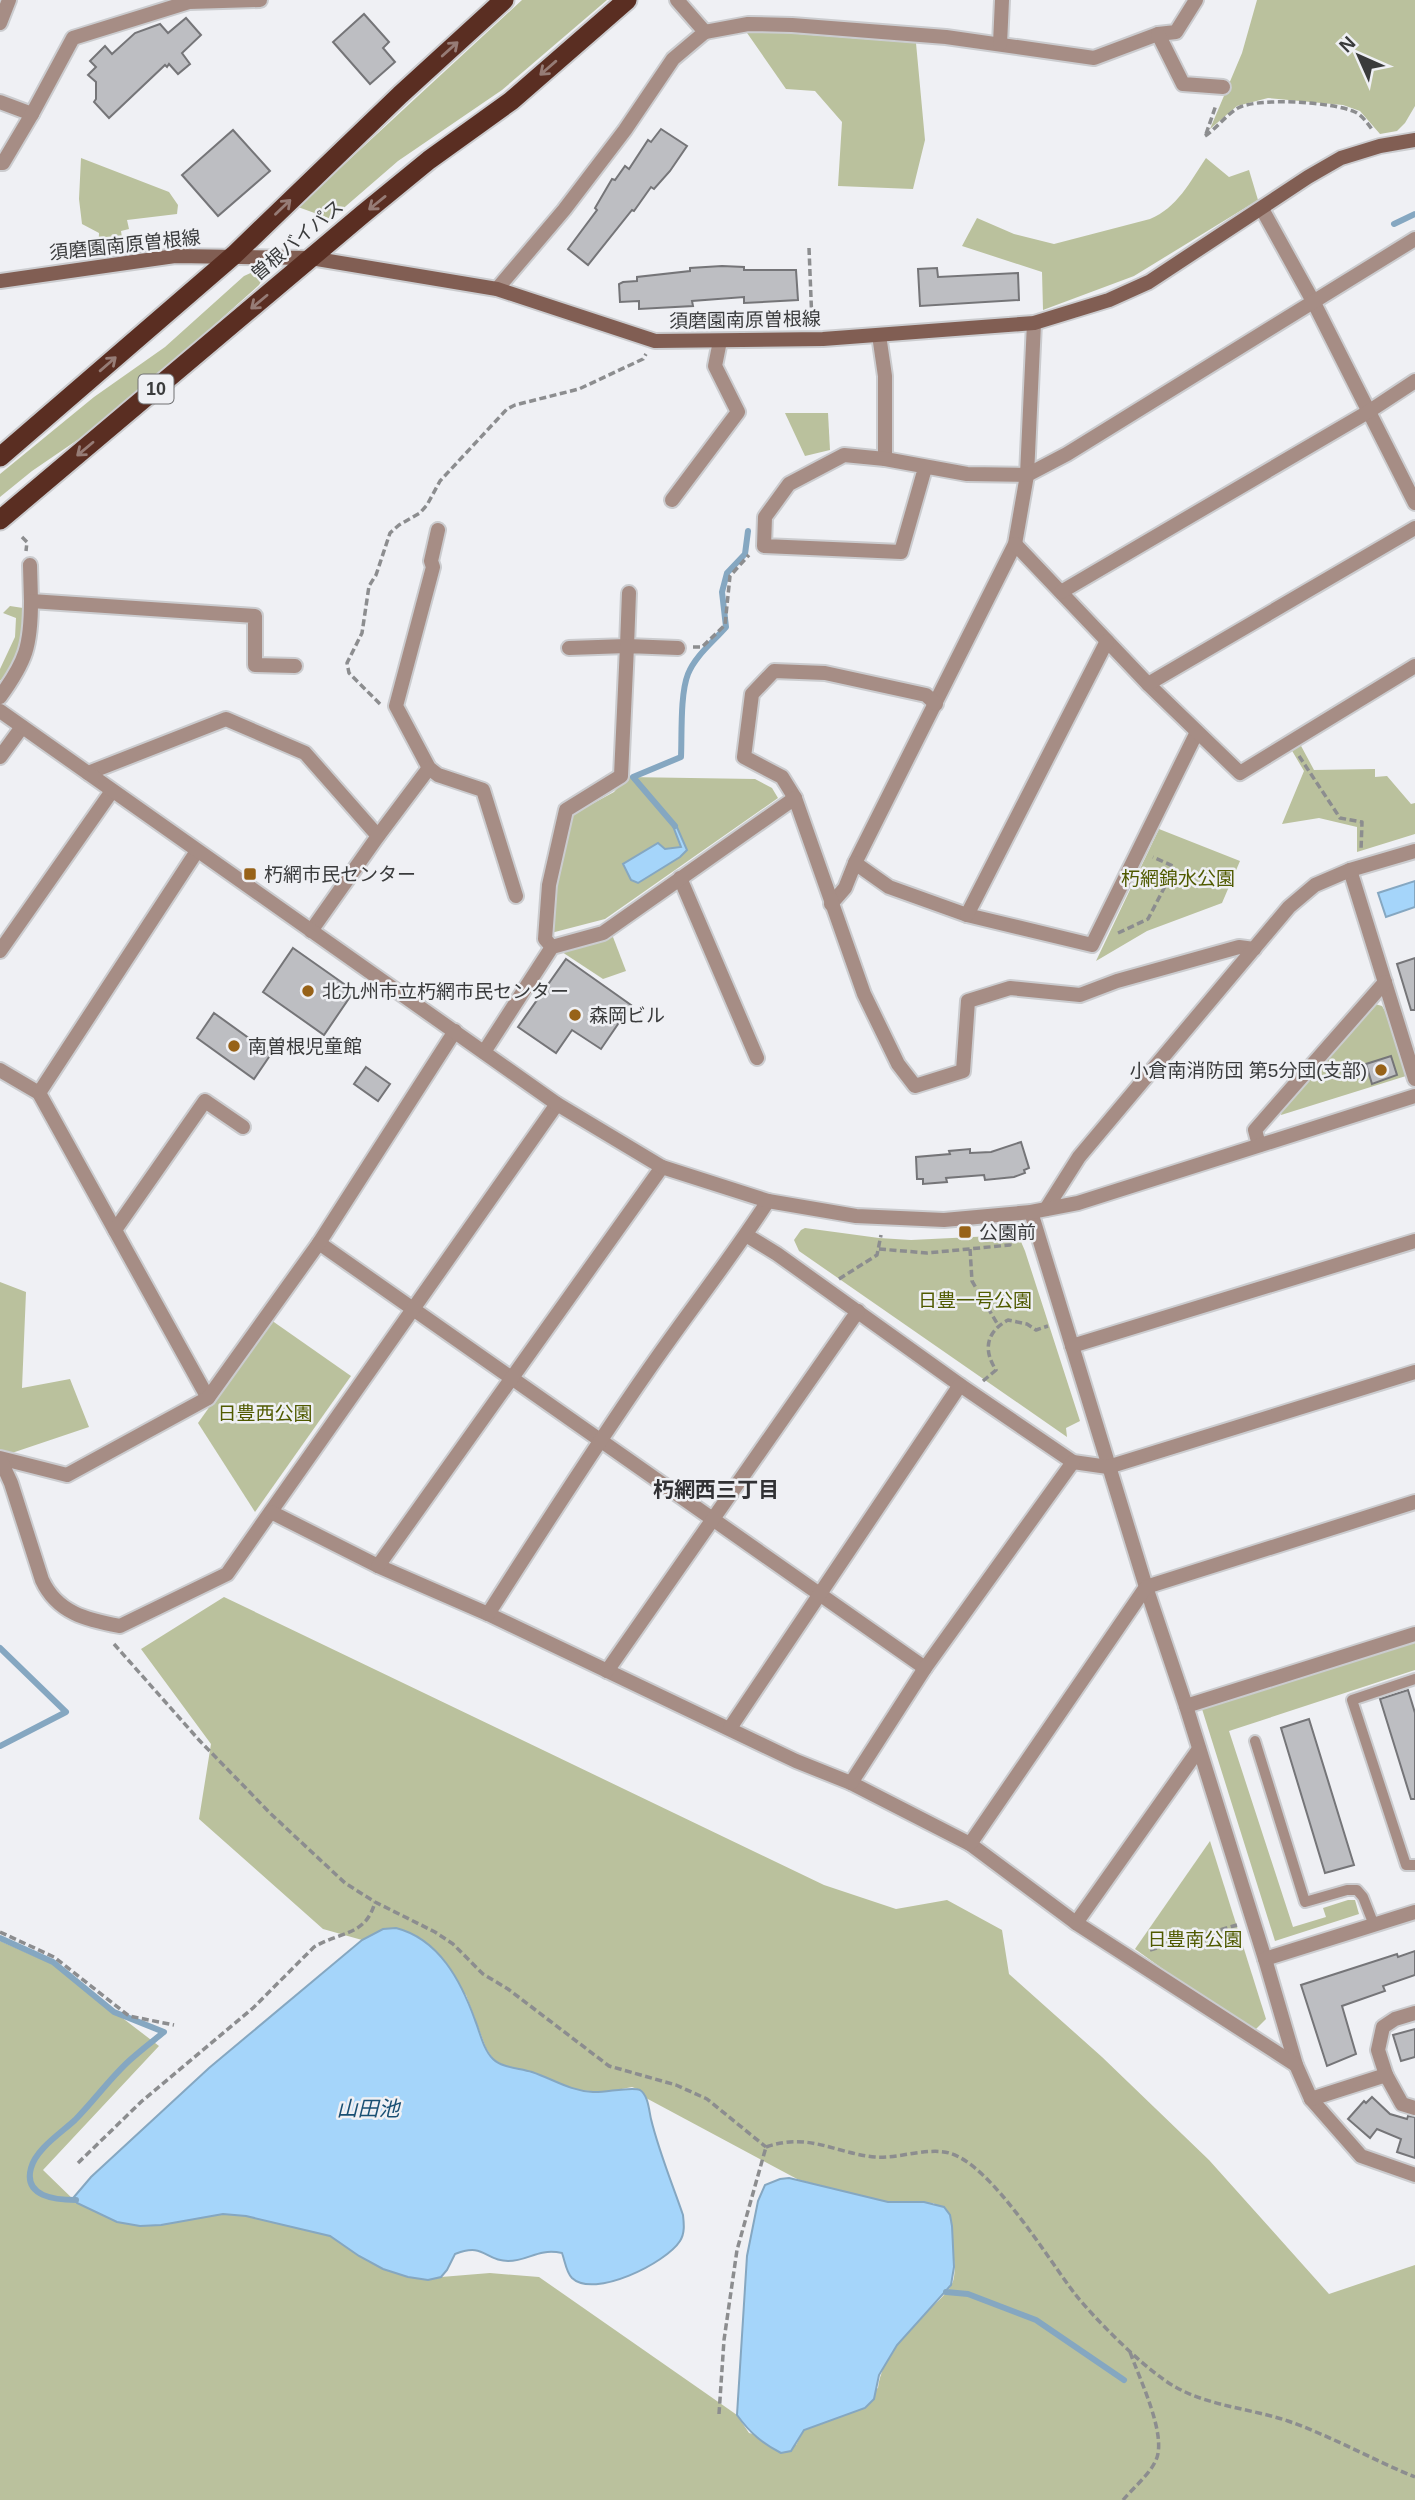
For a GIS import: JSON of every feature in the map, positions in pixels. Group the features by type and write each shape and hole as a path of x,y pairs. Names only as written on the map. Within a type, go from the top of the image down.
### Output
{"highway":[{"name":"曽根バイパス","path":"0,457 234,255 390,105 505,0"},
{"name":"曽根バイパス","path":"0,520 429,160 511,101 627,0"}],"main road":[{"name":"須磨園南原曽根線","path":"0,281 175,256 311,258 497,289 655,341 813,339 1034,323 1109,300 1149,282 1341,158 1413,137"}],"street":[{"path":"0,23 9,0"},
{"path":"1,165 73,38 188,1 260,0"},
{"path":"677,0 705,32"},
{"path":"1000,44 1002,0"},
{"path":"497,289 564,210 625,130 673,59 705,32 748,24 781,25 946,37 1094,58 1158,34 1176,32 1196,0"},
{"path":"1158,34 1183,84 1223,87"},
{"path":"0,102 32,114"},
{"path":"1262,209 1314,303 1414,498"},
{"path":"925,468 901,552 764,545 765,517 789,484 844,455 885,459 967,474 1027,475 1067,454 1415,239"},
{"path":"831,904 845,888 855,863 1016,544 1027,475 1034,323"},
{"path":"879,335 885,376 885,459"},
{"path":"672,500 737,412 715,366 720,341"},
{"path":"1061,593 1415,382"},
{"path":"1148,684 1415,528"},
{"path":"438,530 431,561 433,567 397,706 429,768 438,775 483,790 516,896"},
{"path":"1016,544 1148,684 1240,773 1415,666"},
{"path":"0,697 20,669 28,649 31,628 30,565"},
{"path":"552,947 545,939 549,886 566,810 621,776 629,593"},
{"path":"31,601 255,616 254,665 295,666"},
{"path":"967,915 1107,641"},
{"path":"569,648 627,646 678,649"},
{"path":"936,704 926,695 825,673 774,671 752,694 744,757 782,777 795,798 864,994 898,1065 915,1086 963,1072 968,1001 1010,988 1080,995 1117,981 1239,947 1254,949"},
{"path":"0,711 557,1104 662,1167 768,1201 856,1216 915,1220 1031,1212 1078,1203 1415,1096"},
{"path":"88,773 226,719 305,753 378,836"},
{"path":"0,757 22,727"},
{"path":"855,863 889,887 967,915 1092,945 1197,732"},
{"path":"311,931 429,768"},
{"path":"0,951 112,791"},
{"path":"484,1052 552,947 603,933 795,798"},
{"path":"39,1093 197,850"},
{"path":"1046,1209 1079,1157 1289,907 1315,885 1350,870 1415,851"},
{"path":"1350,870 1415,1079"},
{"path":"680,878 757,1058"},
{"path":"1259,1145 1255,1130 1385,982"},
{"path":"0,1459 68,1475 208,1398 319,1243 455,1031"},
{"path":"0,1070 39,1093 208,1398"},
{"path":"115,1230 205,1101 243,1127"},
{"path":"0,1459 11,1483 49,1594 65,1610 120,1626 227,1574 557,1104"},
{"path":"378,1566 662,1167"},
{"path":"488,1614 599,1440 768,1201"},
{"path":"1031,1212 1108,1467 1186,1706 1296,2065 1311,2099 1361,2156 1415,2175"},
{"path":"746,1235 1073,1462 1108,1467 1415,1372"},
{"path":"1072,1346 1415,1241"},
{"path":"319,1243 925,1668"},
{"path":"607,1671 858,1311"},
{"path":"730,1728 960,1385"},
{"path":"851,1783 925,1668 1073,1462"},
{"path":"970,1844 1146,1587 1415,1502"},
{"path":"271,1512 378,1566 488,1614 796,1761 851,1783 970,1844 1076,1923 1296,2065"},
{"path":"1186,1706 1415,1634"},
{"path":"1076,1923 1199,1749"},
{"path":"1265,1959 1415,1912"},
{"path":"1415,2013 1383,2027 1378,2050 1386,2075 1402,2104 1415,2108"},
{"path":"1311,2099 1386,2075"}],"lane":[{"path":"1415,1679 1352,1700 1406,1865 1415,1865"},
{"path":"1255,1741 1305,1902 1357,1890 1363,1897 1374,1925"}],"path":[{"path":"1223,87 1205,136 1229,115 1250,104 1261,101 1309,103 1358,113 1372,129 1380,146"},
{"path":"809,248 813,339"},
{"path":"400,712 388,712 349,673 347,663 362,633 369,586 376,575 393,529 418,514 427,505 440,481 506,410 515,405 579,389 643,359 655,341"},
{"path":"22,537 27,542"},
{"path":"678,649 679,646 702,647 724,625 730,576 754,550 764,545"},
{"path":"1291,742 1340,818 1362,822 1361,851"},
{"path":"1092,945 1148,919 1175,867 1153,857"},
{"path":"880,1250 927,1253 1010,1245 1007,1231"},
{"path":"836,1281 877,1255 882,1233"},
{"path":"970,1249 972,1281 998,1325"},
{"path":"974,1394 981,1383 996,1370 987,1350 990,1334 998,1325 1008,1320 1017,1321 1036,1330 1064,1321"},
{"path":"104,1623 109,1637 199,1740 271,1814 345,1884 453,1944 483,1974 508,1989 609,2066 676,2085 706,2099 766,2147"},
{"path":"78,2163 142,2101 253,2008 314,1947 359,1928 371,1917 374,1902"},
{"path":"1136,1962 1143,1952 1253,1920"},
{"path":"0,1932 54,1957 129,2016 174,2025"},
{"path":"1202,1935 1206,1948"},
{"path":"766,2147 783,2141 812,2141 875,2157 947,2152 962,2158 1002,2196 1077,2297 1164,2380 1195,2398 1289,2421 1415,2477"},
{"path":"719,2414 724,2340 737,2250 766,2147"},
{"path":"1123,2500 1155,2464 1160,2450 1155,2424 1129,2349"}],"green space":[{"path":"522,0 607,0 502,90 398,161 331,219 298,207"},
{"path":"1257,0 1415,0 1415,106 1405,123 1397,131 1380,134 1360,111 1343,105 1268,98 1237,106 1210,129 1242,53"},
{"path":"745,30 916,43 925,140 913,189 838,186 842,122 815,91 786,89"},
{"path":"81,158 169,192 178,205 177,214 127,220 129,229 121,231 124,251 98,256 99,233 82,224 79,199"},
{"path":"1206,158 1229,177 1249,170 1258,200 1134,276 1043,310 1042,272 962,246 977,218 1014,234 1054,244 1150,219 1175,201"},
{"path":"255,271 262,280 259,285 111,417 32,471 0,497 0,474 94,397 165,347 244,276"},
{"path":"785,413 828,413 830,450 805,456"},
{"path":"10,606 23,608 22,628 15,656 0,681 0,669 15,637 16,618 3,613"},
{"path":"1300,744 1314,770 1375,769 1375,777 1387,776 1411,804 1415,803 1415,834 1357,852 1357,827 1319,818 1282,824 1304,771 1291,749"},
{"path":"627,777 755,779 772,788 778,798 605,919 551,933 556,875 570,816 614,792"},
{"name":"朽網錦水公園","path":"1159,829 1240,861 1222,903 1147,931 1096,961"},
{"path":"613,937 626,971 603,979 559,950"},
{"path":"1375,1004 1382,1006 1385,1011 1406,1076 1281,1115 1282,1109"},
{"name":"日豊一号公園","path":"805,1228 911,1240 1014,1235 1019,1237 1080,1421 1066,1428 1067,1437 799,1251 794,1240"},
{"path":"0,1282 26,1292 22,1388 70,1379 89,1427 0,1457"},
{"name":"日豊西公園","path":"271,1320 351,1376 255,1512 198,1423"},
{"path":"224,1597 824,1885 896,1909 947,1900 1002,1930 1009,1974 1102,2057 1209,2160 1329,2294 1415,2265 1415,2500 0,2500 0,1941 52,1964 159,2046 43,2170 77,2203 117,2222 140,2226 223,2214 246,2216 330,2236 359,2256 428,2280 490,2273 539,2277 737,2415 749,2433 796,2445 804,2430 878,2388 884,2366 896,2346 953,2282 955,2267 952,2248 934,2203 888,2202 799,2180 646,2098 640,2090 632,2087 606,2092 576,2090 533,2072 503,2065 493,2059 486,2048 466,1995 383,1929 362,1940 323,1929 199,1819 211,1744 141,1649"},
{"path":"1415,1641 1415,1670 1229,1731 1293,1927 1326,1917 1323,1908 1348,1900 1355,1900 1359,1914 1275,1941 1202,1709"},
{"name":"日豊南公園","path":"1210,1841 1266,2019 1252,2033 1135,1949"}],"water":[{"path":"676,825 687,850 638,883 631,880 623,864 658,843 665,849 681,847 673,826"},
{"path":"1415,881 1415,907 1386,917 1378,893"},
{"name":"山田池","path":"396,1928 425,1942 446,1964 463,1991 487,2050 497,2062 585,2091 631,2089 643,2092 683,2215 683,2235 672,2250 629,2276 596,2284 582,2283 572,2278 562,2253 539,2253 508,2261 473,2250 455,2254 441,2277 428,2280 383,2269 330,2236 246,2216 223,2214 140,2226 117,2222 77,2203 74,2197 91,2177 209,2068 362,1940 383,1929"},
{"path":"789,2178 888,2202 924,2202 944,2207 950,2215 952,2226 954,2267 951,2285 897,2345 879,2375 874,2399 865,2408 804,2430 791,2451 781,2453 757,2437 737,2415 747,2256 758,2201 765,2185"}],"building":[{"path":"364,14 389,42 383,48 395,62 370,84 333,42"},
{"path":"186,18 201,35 182,53 190,64 178,74 169,64 167,67 165,65 109,118 94,102 96,82 88,75 96,67 90,61 105,46 112,54 135,33 160,24 168,33"},
{"path":"661,129 687,146 670,171 654,189 651,187 588,265 568,249 597,210 595,208 612,179 615,180 625,166 629,169 648,140 651,142"},
{"path":"233,130 270,171 218,216 182,175"},
{"path":"744,267 744,270 796,270 798,300 744,303 744,297 692,301 693,306 639,309 639,301 620,302 619,284 637,281 637,277 690,271 690,268"},
{"path":"937,268 938,277 1018,273 1019,300 920,306 918,269"},
{"name":"北九州市立朽網市民センター","path":"293,948 354,991 324,1035 263,992"},
{"path":"1415,958 1415,1010 1411,1010 1397,964"},
{"name":"森岡ビル","path":"566,959 631,1005 601,1049 572,1030 556,1053 518,1027"},
{"name":"南曽根児童館","path":"214,1013 271,1054 254,1079 197,1038"},
{"name":"小倉南消防団 第5分団(支部)","path":"1391,1056 1397,1075 1372,1084 1366,1064"},
{"path":"366,1067 390,1084 378,1101 354,1084"},
{"path":"1021,1142 1029,1168 1024,1170 1025,1173 1014,1177 985,1180 984,1175 946,1178 947,1182 923,1184 923,1179 917,1179 916,1157 970,1149 970,1153 991,1152"},
{"path":"1408,1690 1415,1713 1415,1799 1411,1799 1380,1699"},
{"path":"1309,1719 1354,1865 1325,1873 1281,1728"},
{"path":"1415,1951 1415,1975 1383,1986 1385,1991 1342,2006 1356,2054 1327,2066 1301,1985 1397,1954 1398,1957"},
{"path":"1415,2029 1415,2057 1401,2061 1393,2035"},
{"path":"1372,2097 1390,2114 1407,2119 1408,2116 1415,2117 1415,2158 1397,2152 1401,2139 1377,2129 1370,2138 1348,2119 1364,2101 1366,2103"}],"waterway":[{"path":"1394,224 1415,214"},
{"path":"675,826 633,777 681,757 685,682 695,661 726,627 722,592 727,573 745,554 748,531"},
{"path":"0,1648 66,1712 0,1746"},
{"path":"0,1938 53,1962 114,2012 164,2032 123,2067 75,2120 43,2148 34,2161 30,2178 36,2191 51,2198 76,2200"},
{"path":"946,2292 968,2294 1036,2320 1124,2380"}],"place":[{"name":"朽網市民センター","path":"250,874"},
{"name":"北九州市立朽網市民センター","path":"308,991"},
{"name":"森岡ビル","path":"575,1015"},
{"name":"南曽根児童館","path":"234,1046"},
{"name":"小倉南消防団 第5分団(支部)","path":"1381,1070"},
{"name":"公園前","path":"965,1232"}],"district":[{"name":"朽網西三丁目","path":"716,1489"}]}
